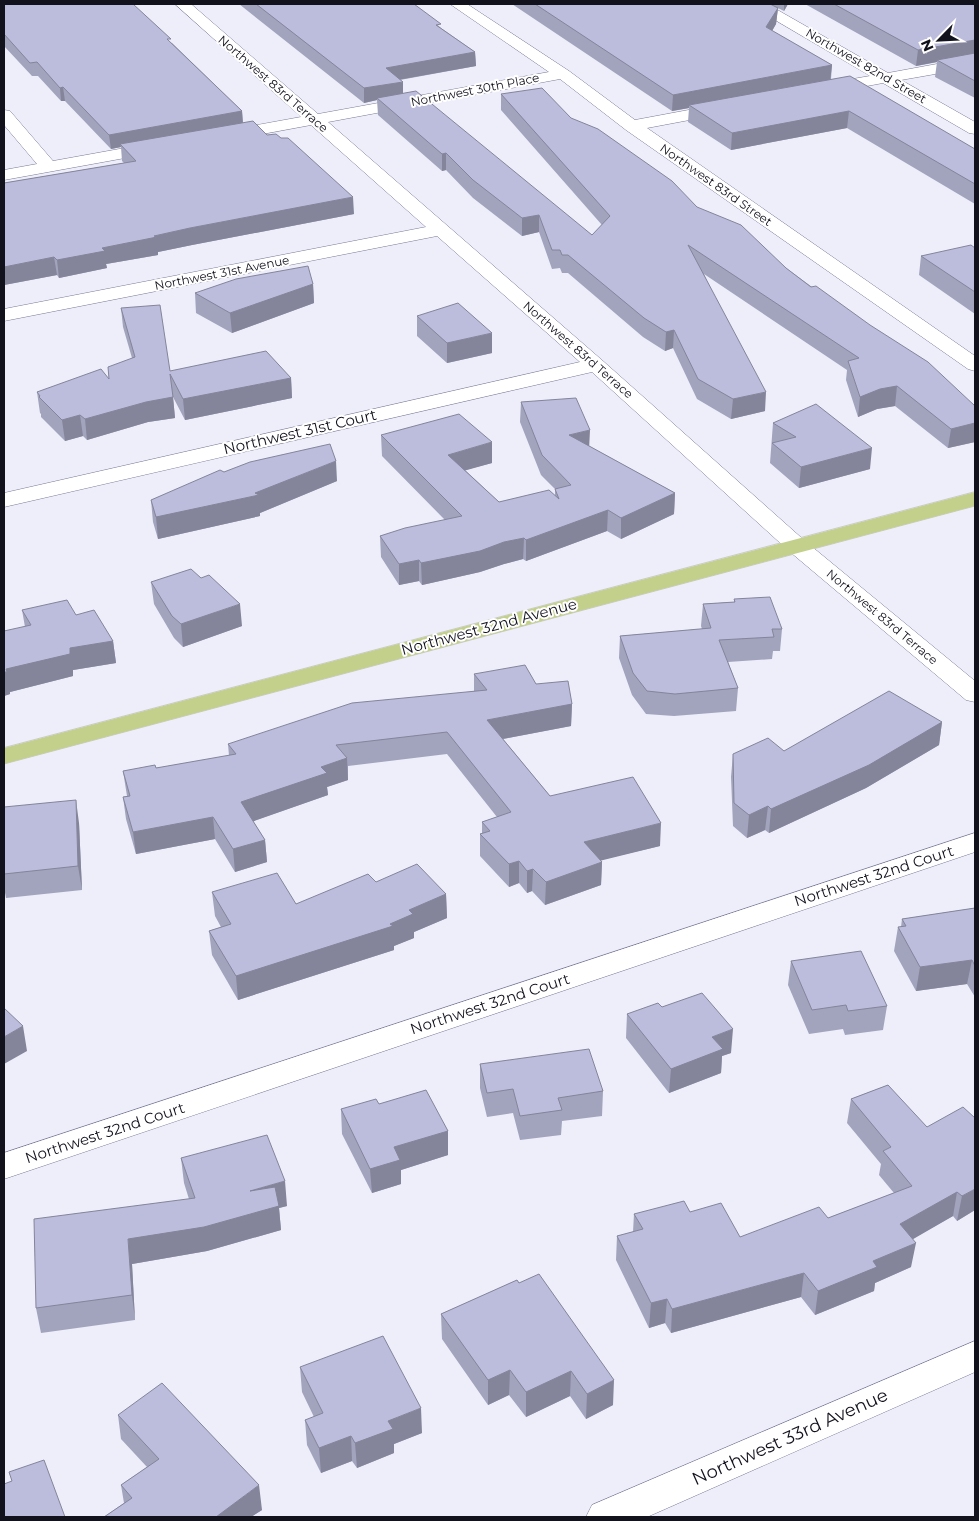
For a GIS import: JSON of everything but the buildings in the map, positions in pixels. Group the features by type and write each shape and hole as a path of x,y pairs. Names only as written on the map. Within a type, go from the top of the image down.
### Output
{"main road":[{"name":"Northwest 32nd Avenue","path":"4,756 975,499"}],"street":[{"name":"Northwest 83rd Terrace","path":"182,4 596,365 797,546 975,694"},
{"name":"Northwest 83rd Street","path":"457,4 563,74 632,126 975,365"},
{"name":"Northwest 82nd Street","path":"756,4 975,128"},
{"path":"808,92 975,62"},
{"name":"Northwest 30th Place","path":"210,138 563,74"},
{"path":"632,126 739,106"},
{"path":"4,115 48,166"},
{"path":"4,175 172,145"},
{"name":"Northwest 31st Avenue","path":"4,315 440,230"},
{"name":"Northwest 31st Court","path":"4,500 596,365"},
{"name":"Northwest 32nd Court","path":"4,1166 975,842"},
{"name":"Northwest 33rd Avenue","path":"606,1517 975,1356"}]}
